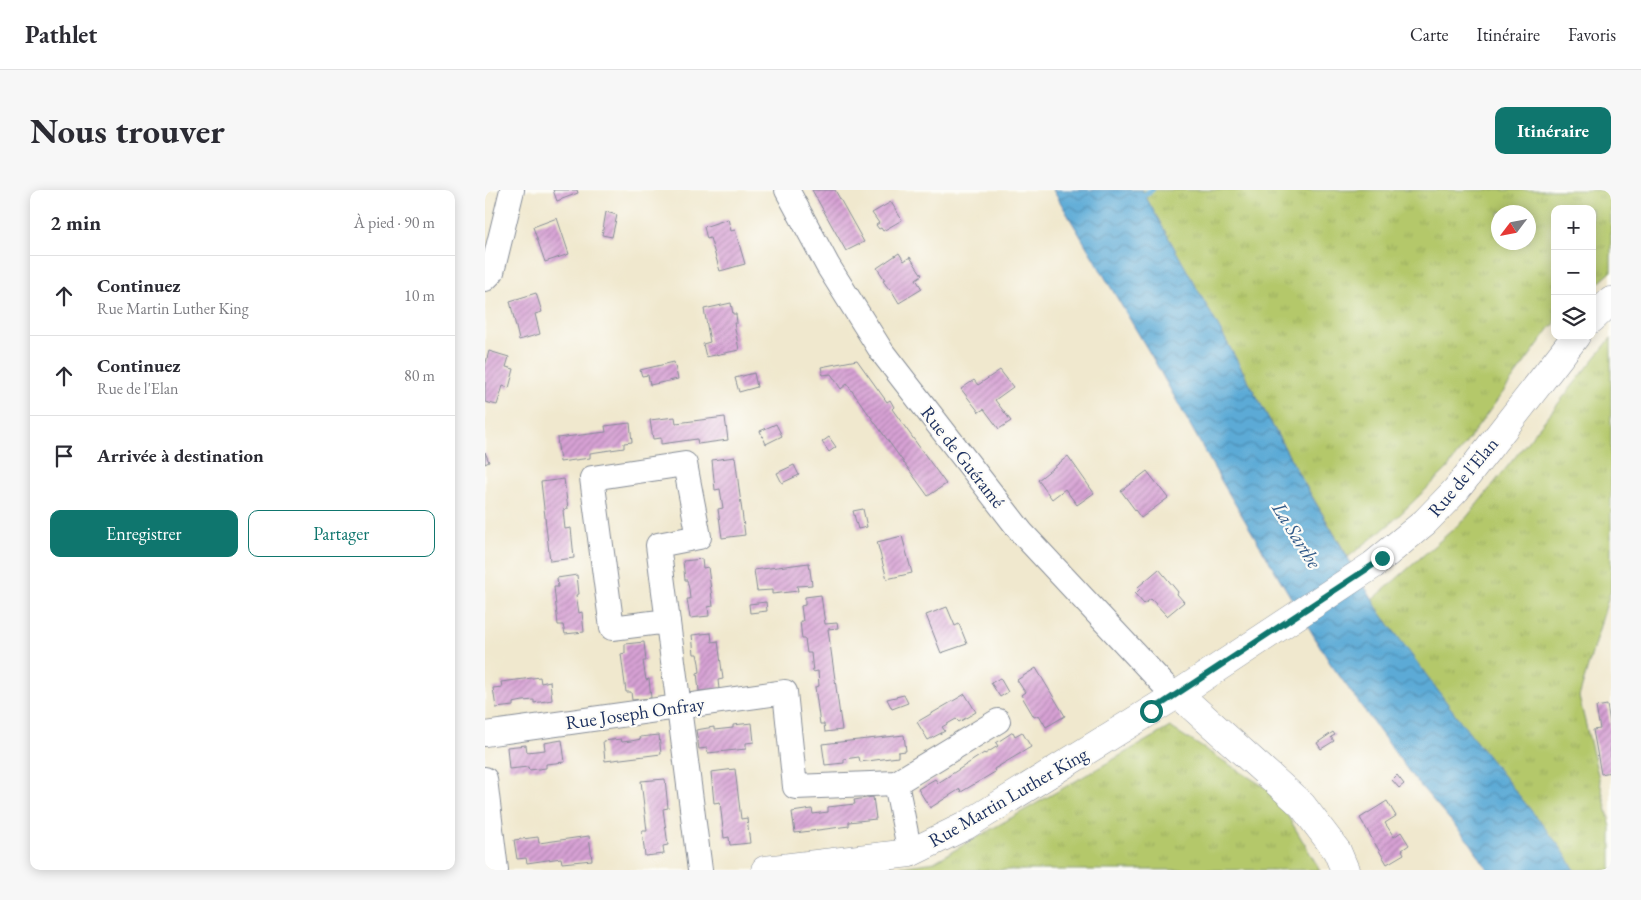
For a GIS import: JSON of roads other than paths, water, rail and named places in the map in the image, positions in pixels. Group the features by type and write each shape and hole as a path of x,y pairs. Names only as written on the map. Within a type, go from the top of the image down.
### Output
{"street":[{"path":"485,279 492,272 511,190"},
{"name":"Rue de Guéramé","path":"787,190 829,266 882,352 976,474 1029,540 1167,688 1178,694"},
{"path":"1596,315 1611,301"},
{"name":"Rue de l'Elan","path":"1178,694 1373,565 1425,522 1456,490 1573,340"},
{"path":"668,621 612,628 592,478 685,464 699,537 659,545 700,870"},
{"name":"Rue Joseph Onfray","path":"485,734 785,692 795,786 896,783"},
{"path":"1178,694 1302,806 1337,852 1345,870"},
{"name":"Rue Martin Luther King","path":"765,870 910,853 965,826 1178,694"},
{"path":"910,853 896,783 998,721"},
{"path":"485,780 496,870"}],"water":[{"name":"La Sarthe","path":"1053,190 1142,190 1300,476 1379,611 1470,734 1561,848 1575,870 1488,870 1471,844 1412,776 1330,663 1222,482 1151,355"}],"waterway":[{"path":"1139,198 1152,190"}]}
